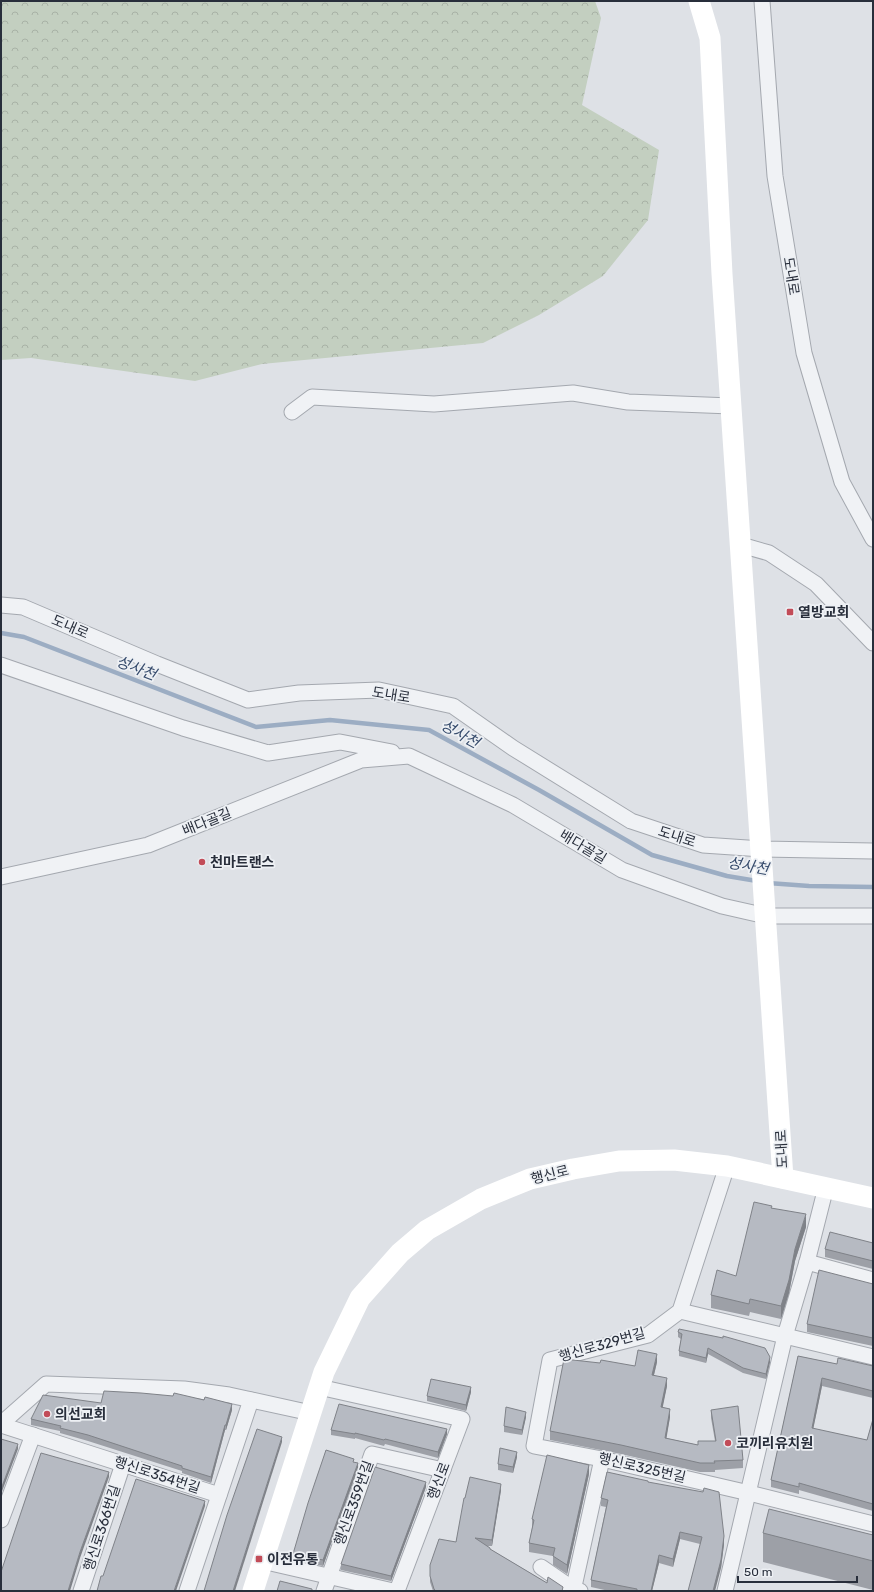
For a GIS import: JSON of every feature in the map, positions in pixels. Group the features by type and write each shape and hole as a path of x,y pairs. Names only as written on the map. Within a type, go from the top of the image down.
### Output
{"street":[{"path":"699,1 710,38 722,274 762,854"},
{"name":"도내로","path":"762,1 775,176 804,353 842,482 873,539"},
{"path":"292,412 312,397 434,404 573,393 628,402 731,406"},
{"path":"741,545 769,553 816,584 873,643"},
{"name":"도내로","path":"1,605 23,608 248,700 299,693 379,690 453,706 513,748 631,822 703,845 762,854 873,851"},
{"name":"배다골길","path":"1,665 183,728 268,753 340,742 409,756 513,805 622,870 722,906 766,911 873,916"},
{"name":"배다골길","path":"1,877 148,845 361,760 409,756"},
{"name":"도내로","path":"762,854 783,1178"},
{"name":"행신로","path":"253,1591 324,1372 360,1298 400,1253 427,1230 482,1199 530,1179 573,1169 619,1161 674,1160 727,1166 873,1198"},
{"path":"727,1166 680,1311 873,1357"},
{"path":"725,1591 785,1336 807,1262 826,1187"},
{"path":"807,1262 873,1280"},
{"name":"행신로329번길","path":"534,1446 550,1360 648,1334 680,1311"},
{"name":"행신로354번길","path":"1,1425 46,1384 184,1389 229,1395 311,1413"},
{"name":"행신로","path":"319,1387 462,1419 397,1591"},
{"name":"행신로354번길","path":"1,1425 218,1494 251,1400"},
{"path":"1,1520 33,1435"},
{"name":"행신로325번길","path":"534,1446 602,1459 749,1493 873,1524"},
{"name":"행신로359번길","path":"324,1591 372,1454 443,1470"},
{"path":"541,1567 575,1590 602,1459"},
{"name":"행신로366번길","path":"81,1591 123,1464"},
{"path":"187,1591 218,1494"},
{"path":"262,1561 393,1591"}],"green space":[{"path":"1,1 595,1 601,18 582,105 659,150 648,220 603,276 539,315 483,343 262,364 195,381 31,358 1,360"}],"building":[{"path":"754,1202 772,1206 771,1208 806,1214 795,1249 789,1280 781,1306 750,1299 749,1304 711,1295 717,1270 736,1276"},
{"path":"830,1232 873,1243 873,1261 825,1249"},
{"path":"819,1270 873,1284 873,1338 807,1324"},
{"path":"679,1329 723,1338 723,1336 765,1348 770,1357 766,1374 743,1368 708,1348 706,1358 679,1351 682,1334 678,1332"},
{"path":"638,1350 657,1354 652,1375 667,1378 661,1407 670,1409 665,1438 698,1445 698,1441 716,1441 711,1410 738,1406 743,1460 700,1463 550,1431 564,1359 600,1363 601,1360 635,1366"},
{"path":"798,1356 837,1364 838,1358 873,1366 873,1391 822,1378 812,1428 867,1440 873,1419 873,1504 799,1483 799,1487 771,1480"},
{"path":"431,1379 471,1387 466,1405 427,1396"},
{"path":"104,1391 173,1396 174,1393 204,1400 205,1397 232,1404 211,1477 88,1435 60,1428 61,1426 31,1419 43,1395 101,1403"},
{"path":"339,1404 447,1429 438,1452 385,1439 331,1430"},
{"path":"506,1407 526,1412 522,1430 504,1426"},
{"path":"257,1429 282,1437 233,1591 204,1591 227,1515"},
{"path":"1,1439 18,1444 1,1489"},
{"path":"500,1448 517,1452 513,1467 498,1464"},
{"path":"326,1450 354,1459 353,1462 358,1463 323,1560 293,1554"},
{"path":"41,1453 109,1472 80,1552 68,1591 1,1591 1,1572"},
{"path":"547,1455 589,1465 567,1565 553,1556 555,1548 529,1543 534,1520 532,1519"},
{"path":"375,1467 426,1482 391,1576 341,1564"},
{"path":"607,1472 648,1482 703,1492 704,1488 719,1492 724,1536 721,1560 713,1591 688,1591 702,1537 680,1532 673,1559 659,1555 651,1591 637,1591 637,1589 591,1580 608,1500 601,1498"},
{"path":"470,1477 501,1484 492,1540 475,1538 490,1549 547,1583 548,1577 563,1587 562,1591 436,1591 434,1589 430,1576 430,1565 439,1539 456,1542 464,1498"},
{"path":"136,1479 205,1501 174,1591 97,1591 101,1576 103,1576"},
{"path":"769,1509 873,1535 873,1561 763,1533"},
{"path":"280,1581 312,1589 312,1591 277,1591"}],"waterway":[{"name":"성사천","path":"1,633 24,637 256,727 330,720 429,730 539,790 652,855 727,876 757,881"},
{"name":"성사천","path":"768,883 809,886 873,887"}],"place":[{"name":"열방교회","path":"790,612"},
{"name":"천마트랜스","path":"202,862"},
{"name":"의선교회","path":"47,1414"},
{"name":"코끼리유치원","path":"728,1443"},
{"name":"이전유통","path":"259,1559"}]}
